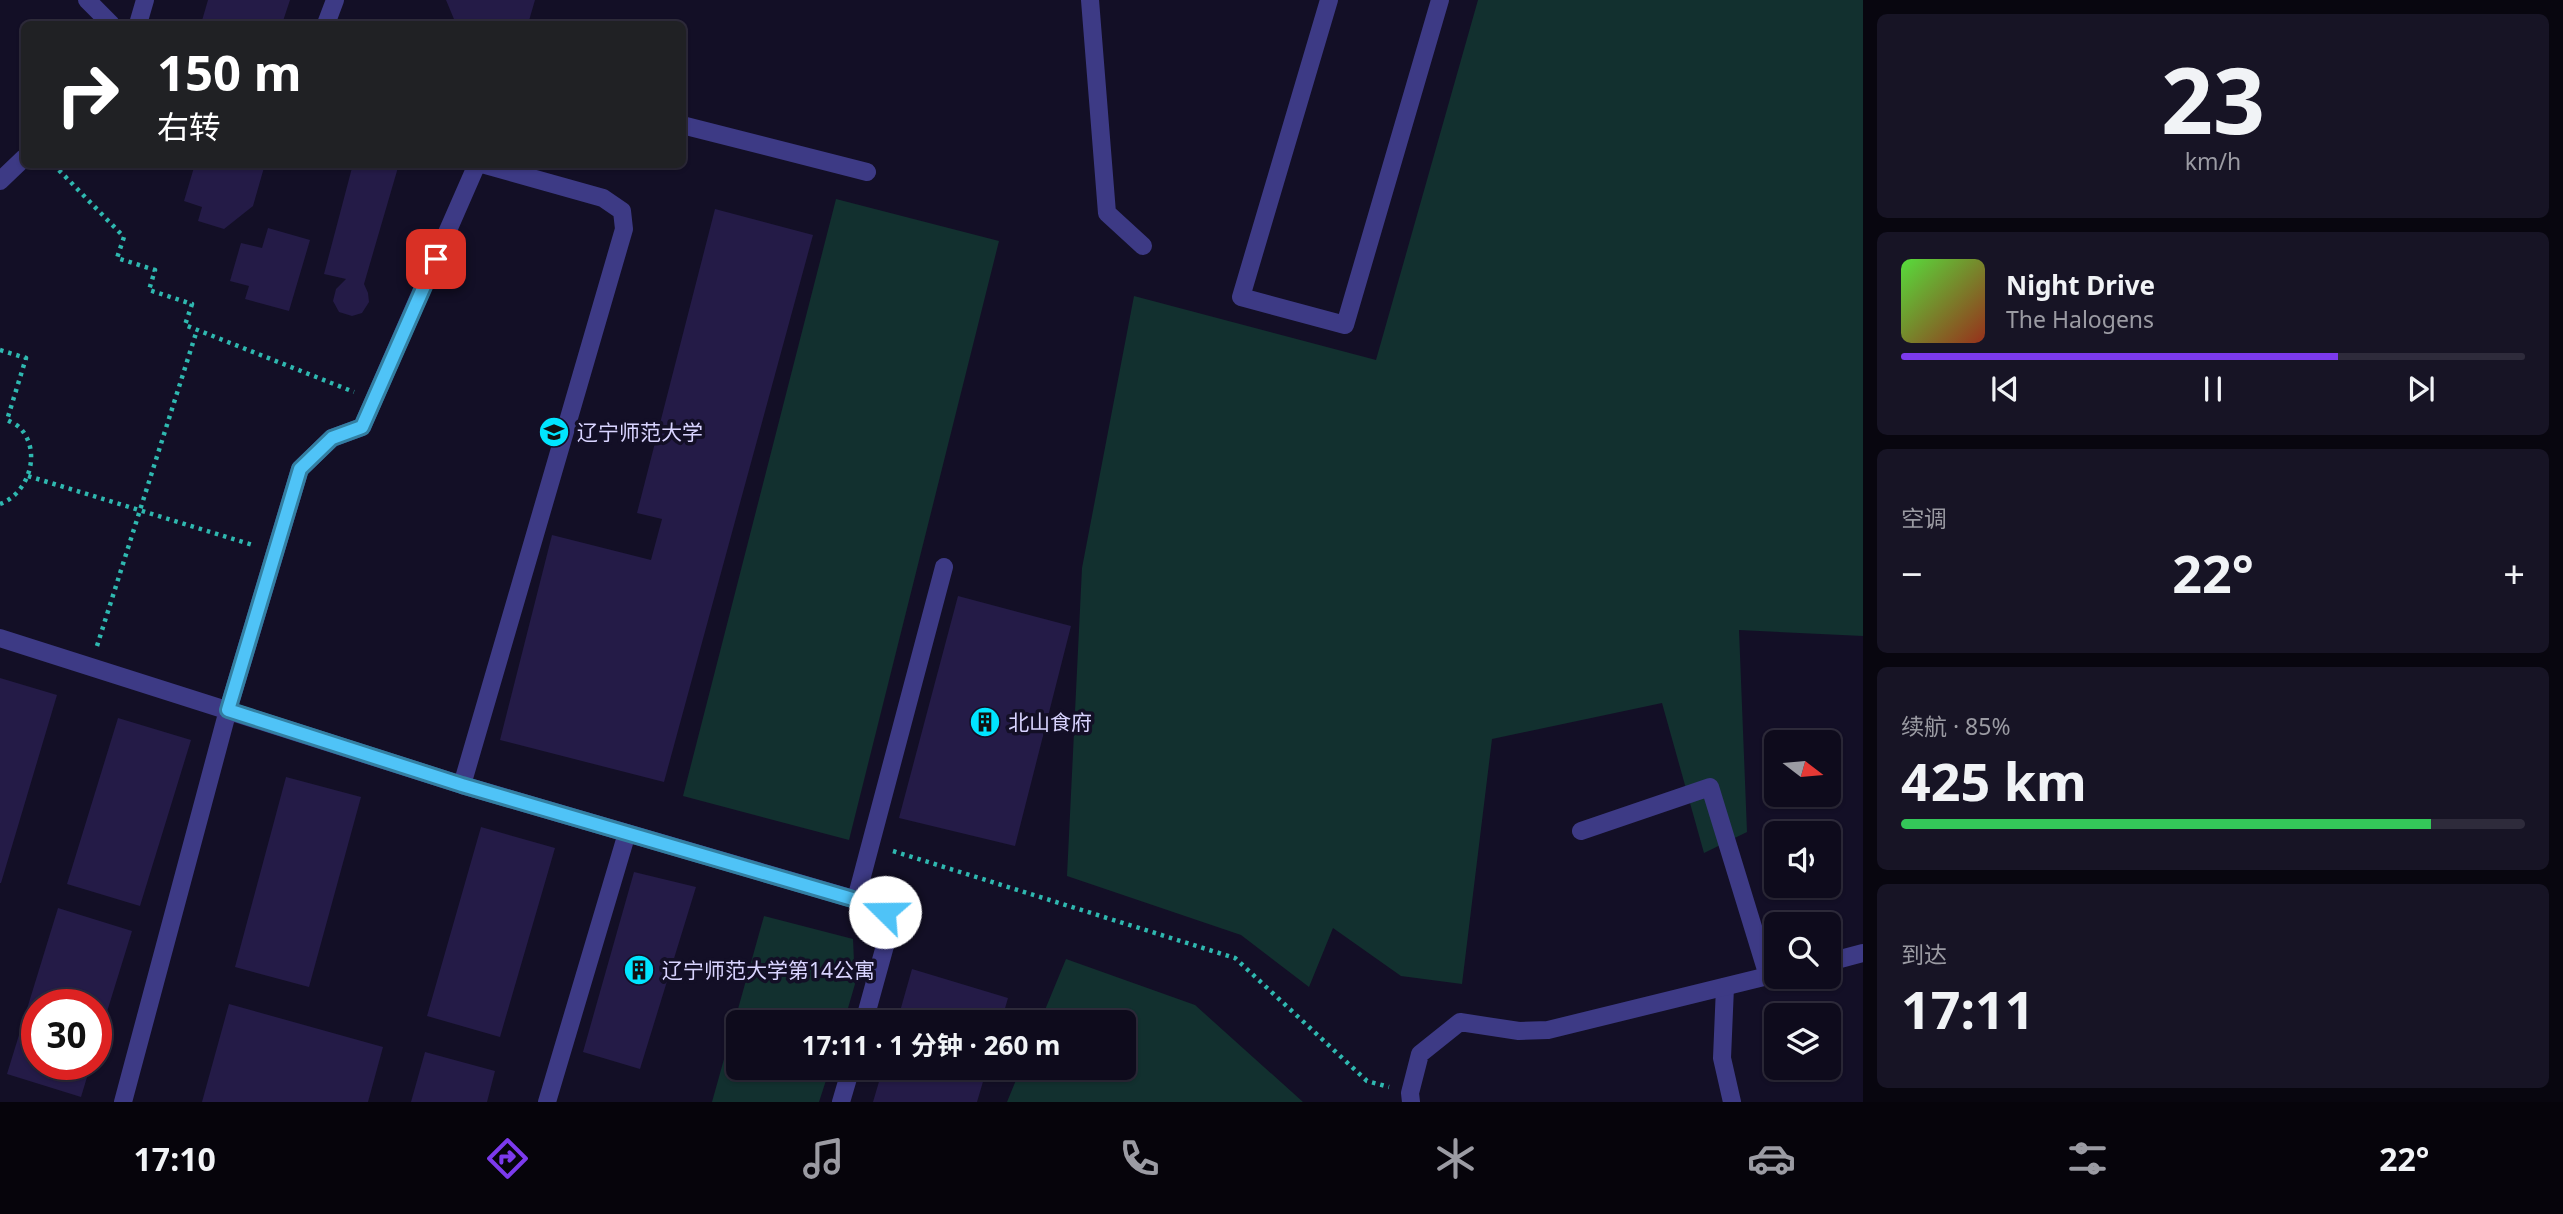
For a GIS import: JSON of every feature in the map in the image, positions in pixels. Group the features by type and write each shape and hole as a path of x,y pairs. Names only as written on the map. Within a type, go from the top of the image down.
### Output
{"street":[{"path":"87,0 108,21"},
{"path":"139,21 145,0"},
{"path":"327,21 335,0"},
{"path":"1090,0 1107,213 1143,246"},
{"path":"1329,0 1241,297 1345,325 1440,0"},
{"path":"686,126 867,172"},
{"path":"0,181 21,161"},
{"path":"123,1102 228,710 300,469 332,438 362,427 478,168"},
{"path":"462,785 624,229 622,211 603,198 494,168"},
{"path":"856,900 944,567"},
{"path":"0,638 462,785 874,905 885,912 891,925 867,1010"},
{"path":"1581,831 1710,787 1764,951"},
{"path":"547,1102 628,833"},
{"path":"1841,959 1863,953"},
{"path":"1411,1097 1420,1054 1460,1022 1519,1031 1548,1030 1764,977"},
{"path":"1725,987 1722,1058 1732,1102"},
{"path":"841,1102 847,1080"}],"path":[{"path":"57,168 124,237 117,258 155,270 149,290 192,304 185,325 375,400"},
{"path":"91,667 197,330"},
{"path":"0,350 26,358 7,420 21,428 28,443 31,462 22,490 0,504"},
{"path":"28,476 274,552"},
{"path":"871,844 1235,957 1367,1081 1411,1097"}],"green space":[{"path":"1478,0 1863,0 1863,636 1739,630 1747,832 1704,853 1662,703 1492,739 1462,984 1401,976 1333,928 1309,987 1241,935 1067,876 1082,568 1134,296 1376,360"},
{"path":"836,199 999,241 849,840 683,796"},
{"path":"764,916 853,939 855,984 847,1010 738,1010"},
{"path":"1066,959 1195,1005 1303,1102 1007,1102 1016,1080 1136,1080 1136,1010 1045,1010"},
{"path":"726,1052 726,1080 826,1080 819,1102 712,1102"}],"building":[{"path":"208,0 290,0 283,21 202,21"},
{"path":"446,0 535,0 529,21 455,21"},
{"path":"194,168 264,168 253,206 224,229 198,221 202,207 184,201"},
{"path":"352,168 398,168 364,284 369,302 362,313 352,316 339,312 333,301 336,289 346,279 324,274"},
{"path":"715,209 813,235 664,782 500,740 552,535 651,560 662,519 637,513"},
{"path":"268,228 310,240 289,311 245,299 249,286 230,281 241,243 262,248"},
{"name":"北山食府","path":"958,596 1071,626 1015,846 899,818"},
{"path":"0,678 57,695 1,883 0,883"},
{"path":"118,718 191,740 140,906 67,884"},
{"path":"286,777 361,797 309,987 235,967"},
{"path":"481,827 555,848 500,1037 427,1016"},
{"name":"辽宁师范大学第14公寓","path":"634,872 696,887 640,1069 583,1052"},
{"path":"58,908 132,931 112,996 112,989 33,989"},
{"path":"912,969 1008,998 1004,1010 900,1010"},
{"path":"229,1004 383,1047 368,1102 202,1102"},
{"path":"21,1028 21,1078 7,1074"},
{"path":"425,1052 495,1071 487,1102 411,1102"},
{"path":"26,1080 86,1080 81,1097"},
{"path":"879,1080 983,1080 977,1102 873,1102"}],"place":[{"name":"辽宁师范大学","path":"554,432"},
{"name":"北山食府","path":"985,722"},
{"name":"辽宁师范大学第14公寓","path":"639,970"}],"route":[{"path":"436,259 362,427 332,438 300,469 228,710 462,785 874,905 885,912"}]}
